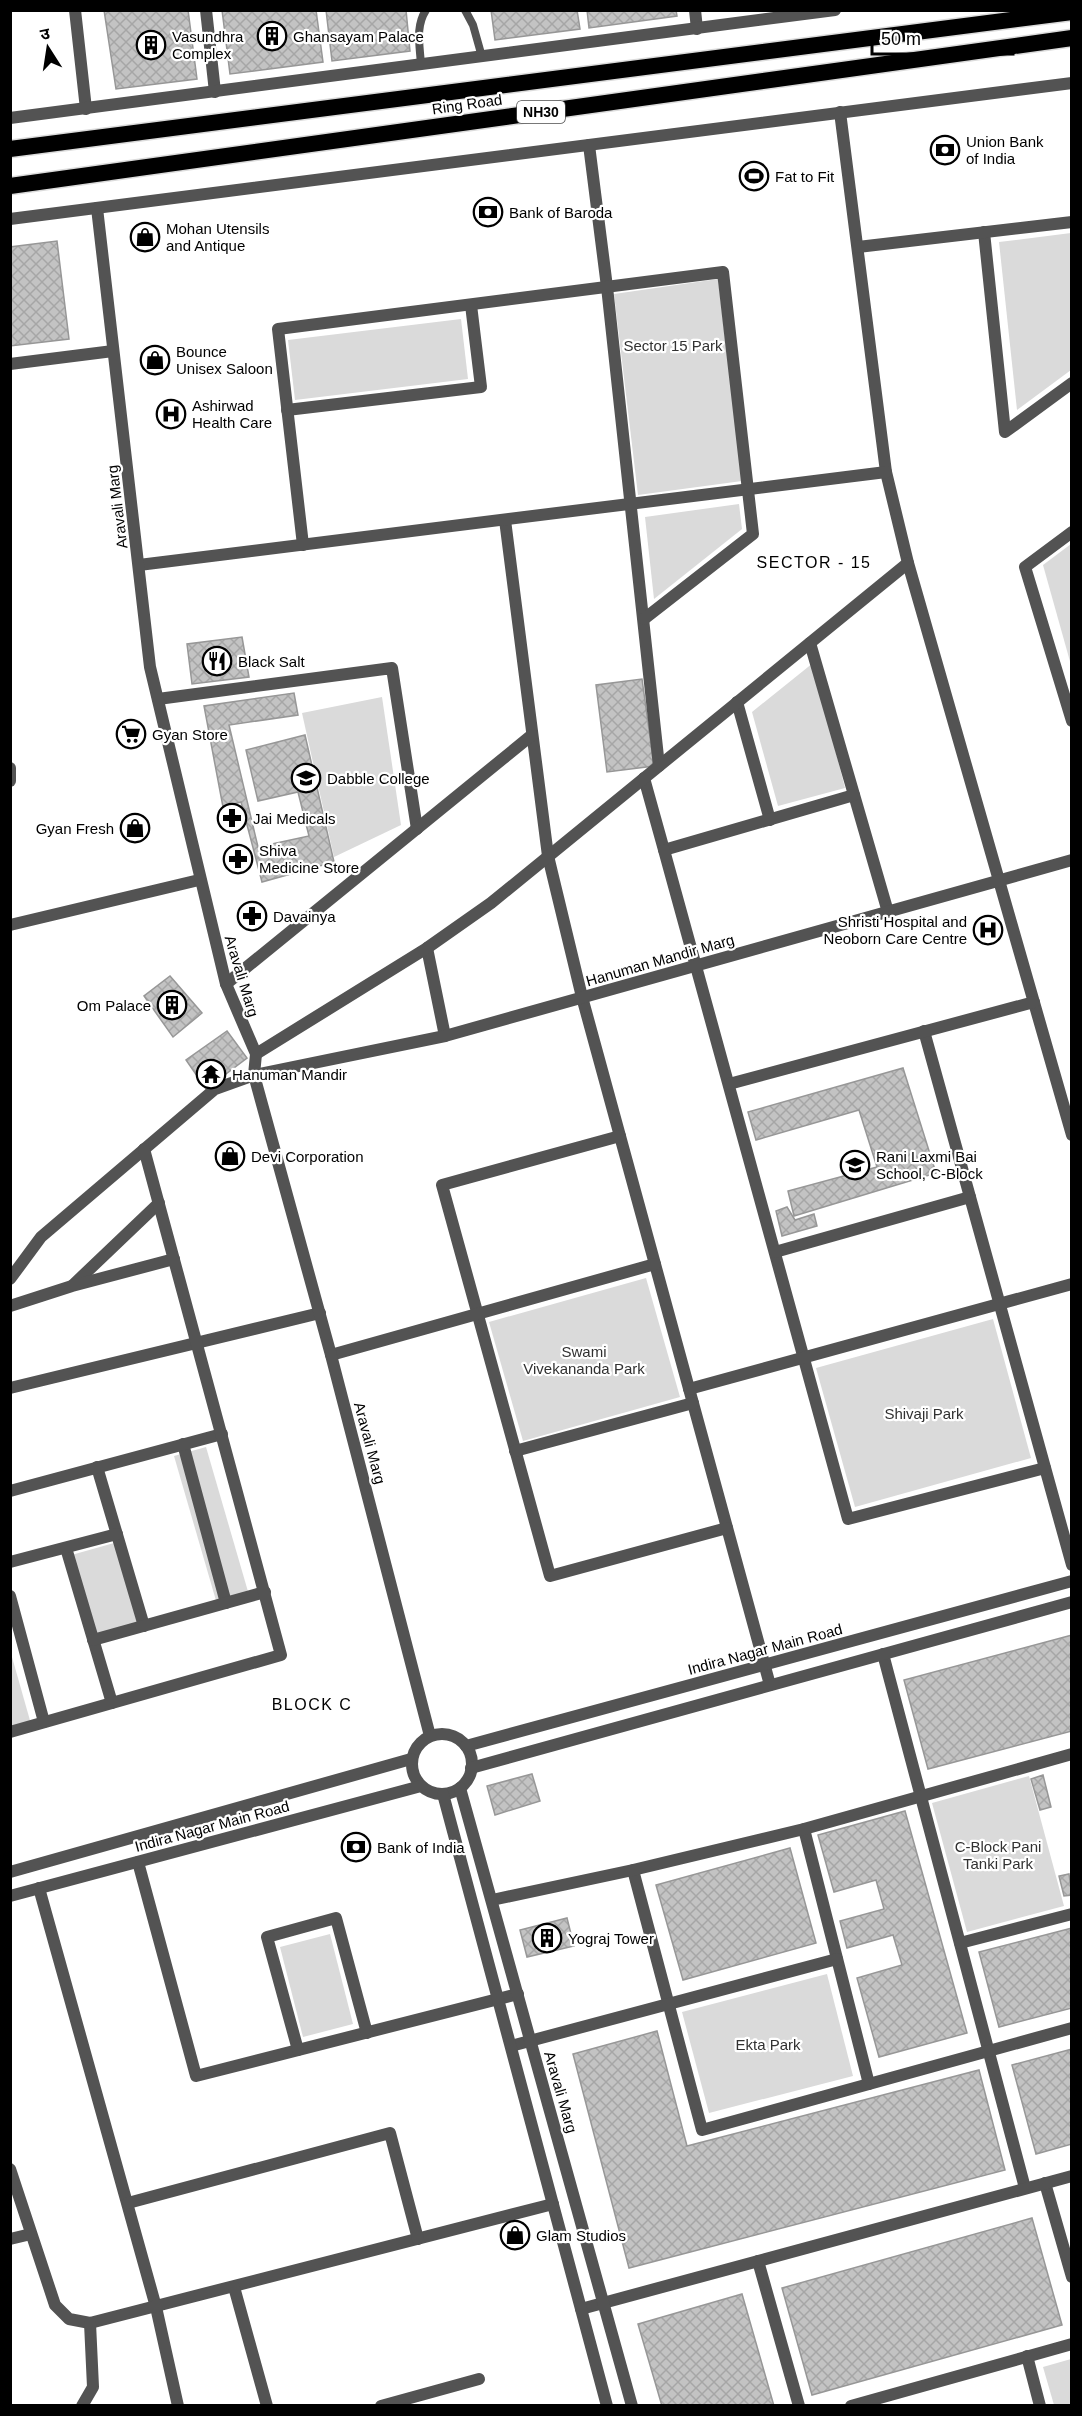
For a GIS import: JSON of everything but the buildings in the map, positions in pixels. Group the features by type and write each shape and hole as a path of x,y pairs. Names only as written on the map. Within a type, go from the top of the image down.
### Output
{"highway":[{"name":"Ring Road","path":"10,149 1071,12"},
{"name":"Ring Road","path":"10,186 1071,38"}],"street":[{"path":"75,10 86,109"},
{"path":"206,10 216,92"},
{"path":"695,10 697,28"},
{"path":"10,118 835,10"},
{"path":"10,219 1071,82"},
{"path":"840,112 886,472 908,563 1071,1135"},
{"path":"589,145 607,287 659,766"},
{"name":"Aravali Marg","path":"97,208 150,667 226,984 255,1054 254,1075 331,1354 430,1736"},
{"path":"858,248 1071,222"},
{"path":"984,232 1005,432 1071,383"},
{"path":"303,545 278,329 723,272 750,489 753,534 644,619"},
{"path":"287,410 481,387 471,305"},
{"path":"10,364 113,351"},
{"path":"139,565 886,472"},
{"path":"506,520 548,856 582,997 770,1685"},
{"path":"1071,532 1025,567 1071,721"},
{"path":"255,1054 428,948 491,903 908,563"},
{"path":"810,643 888,912"},
{"path":"158,699 392,668 417,829"},
{"path":"737,702 770,820"},
{"path":"226,984 532,735"},
{"path":"10,768 10,781"},
{"path":"644,778 848,1520 1045,1468"},
{"path":"664,850 854,795"},
{"name":"Hanuman Mandir Marg","path":"10,1279 40,1237 215,1089 254,1075 445,1036 1071,860"},
{"path":"10,926 200,880"},
{"path":"428,948 445,1036"},
{"path":"729,1084 1034,1002"},
{"path":"924,1031 1071,1565"},
{"path":"620,1136 442,1185 477,1314 550,1576 727,1528"},
{"path":"10,1731 281,1656 144,1149"},
{"path":"775,1252 970,1197"},
{"path":"72,1286 159,1203"},
{"path":"10,1306 72,1286 174,1259"},
{"path":"331,1354 655,1264"},
{"path":"689,1389 1071,1284"},
{"path":"10,1388 320,1313"},
{"path":"515,1451 693,1403"},
{"path":"10,1491 222,1434"},
{"path":"183,1444 226,1603"},
{"path":"97,1467 144,1626"},
{"path":"10,1562 117,1534"},
{"path":"66,1548 112,1703"},
{"name":"Indira Nagar Main Road","path":"466,1746 1071,1581"},
{"path":"93,1640 265,1592"},
{"path":"10,1596 44,1722"},
{"path":"471,1768 1071,1602"},
{"path":"883,1654 1025,2188"},
{"path":"430,1736 452,1736 466,1746 471,1768 460,1788 443,1794 433,1793 421,1786 414,1776 411,1759 420,1743 430,1736"},
{"path":"492,1900 633,1870 804,1829 1071,1754"},
{"name":"Indira Nagar Main Road","path":"10,1872 411,1759"},
{"name":"Indira Nagar Main Road","path":"10,1896 421,1786"},
{"name":"Aravali Marg","path":"460,1788 632,2406"},
{"path":"443,1794 607,2406"},
{"path":"804,1829 869,2084"},
{"path":"138,1862 196,2076 518,1994"},
{"path":"633,1870 702,2130 1071,2028"},
{"path":"39,1888 156,2307 178,2406"},
{"path":"960,1943 1071,1914"},
{"path":"298,2050 267,1937 336,1918 367,2033"},
{"path":"511,2046 837,1959"},
{"path":"128,2203 390,2133 418,2239"},
{"path":"10,2169 55,2305 69,2319 90,2323 553,2204"},
{"path":"581,2309 1071,2176"},
{"path":"1045,2183 1071,2277"},
{"path":"10,2239 31,2234"},
{"path":"758,2261 799,2406"},
{"path":"234,2287 267,2406"},
{"path":"82,2406 93,2387 90,2323"},
{"path":"851,2406 1071,2344"},
{"path":"1027,2356 1041,2406"},
{"path":"381,2406 479,2379"}],"lane":[{"path":"421,65 418,34 421,18 426,10"},
{"path":"465,10 473,25 482,57"}],"green space":[{"path":"1071,233 1071,370 1017,410 999,242"},
{"name":"Sector 15 Park","path":"718,279 742,481 638,495 614,294"},
{"path":"461,319 468,379 295,400 288,340"},
{"path":"739,504 742,529 654,599 645,517"},
{"path":"1071,544 1071,665 1043,565"},
{"path":"813,663 845,788 778,806 752,712"},
{"path":"382,697 401,825 334,857 302,713"},
{"name":"Swami Vivekananda Park","path":"646,1278 680,1397 523,1441 489,1322"},
{"name":"Shivaji Park","path":"993,1319 1031,1458 855,1507 816,1368"},
{"path":"206,1447 249,1595 217,1604 174,1456"},
{"path":"114,1543 138,1625 92,1638 68,1556"},
{"path":"10,1650 31,1724 10,1729"},
{"name":"C-Block Pani Tanki Park","path":"1029,1776 1064,1906 967,1932 932,1803"},
{"path":"330,1934 353,2024 303,2037 280,1947"},
{"name":"Ekta Park","path":"827,1974 853,2076 709,2113 682,2012"},
{"path":"1071,2359 1071,2405 1054,2405 1043,2367"}],"place":[{"name":"Ghansayam Palace","path":"272,36"},
{"name":"Vasundhra Complex","path":"151,45"},
{"name":"Union Bank of India","path":"945,150"},
{"name":"Fat to Fit","path":"754,176"},
{"name":"Bank of Baroda","path":"488,212"},
{"name":"Mohan Utensils and Antique","path":"145,237"},
{"name":"Bounce Unisex Saloon","path":"155,360"},
{"name":"Ashirwad Health Care","path":"171,414"},
{"name":"Black Salt","path":"217,661"},
{"name":"Gyan Store","path":"131,734"},
{"name":"Dabble College","path":"306,778"},
{"name":"Jai Medicals","path":"232,818"},
{"name":"Gyan Fresh","path":"135,828"},
{"name":"Shiva Medicine Store","path":"238,859"},
{"name":"Davainya","path":"252,916"},
{"name":"Shristi Hospital and Neoborn Care Centre","path":"988,930"},
{"name":"Om Palace","path":"172,1005"},
{"name":"Hanuman Mandir","path":"211,1074"},
{"name":"Devi Corporation","path":"230,1156"},
{"name":"Rani Laxmi Bai School, C-Block","path":"855,1165"},
{"name":"Bank of India","path":"356,1847"},
{"name":"Yograj Tower","path":"547,1938"},
{"name":"Glam Studios","path":"515,2235"}],"district":[{"name":"SECTOR - 15","path":"814,562"},
{"name":"BLOCK C","path":"312,1704"}]}
